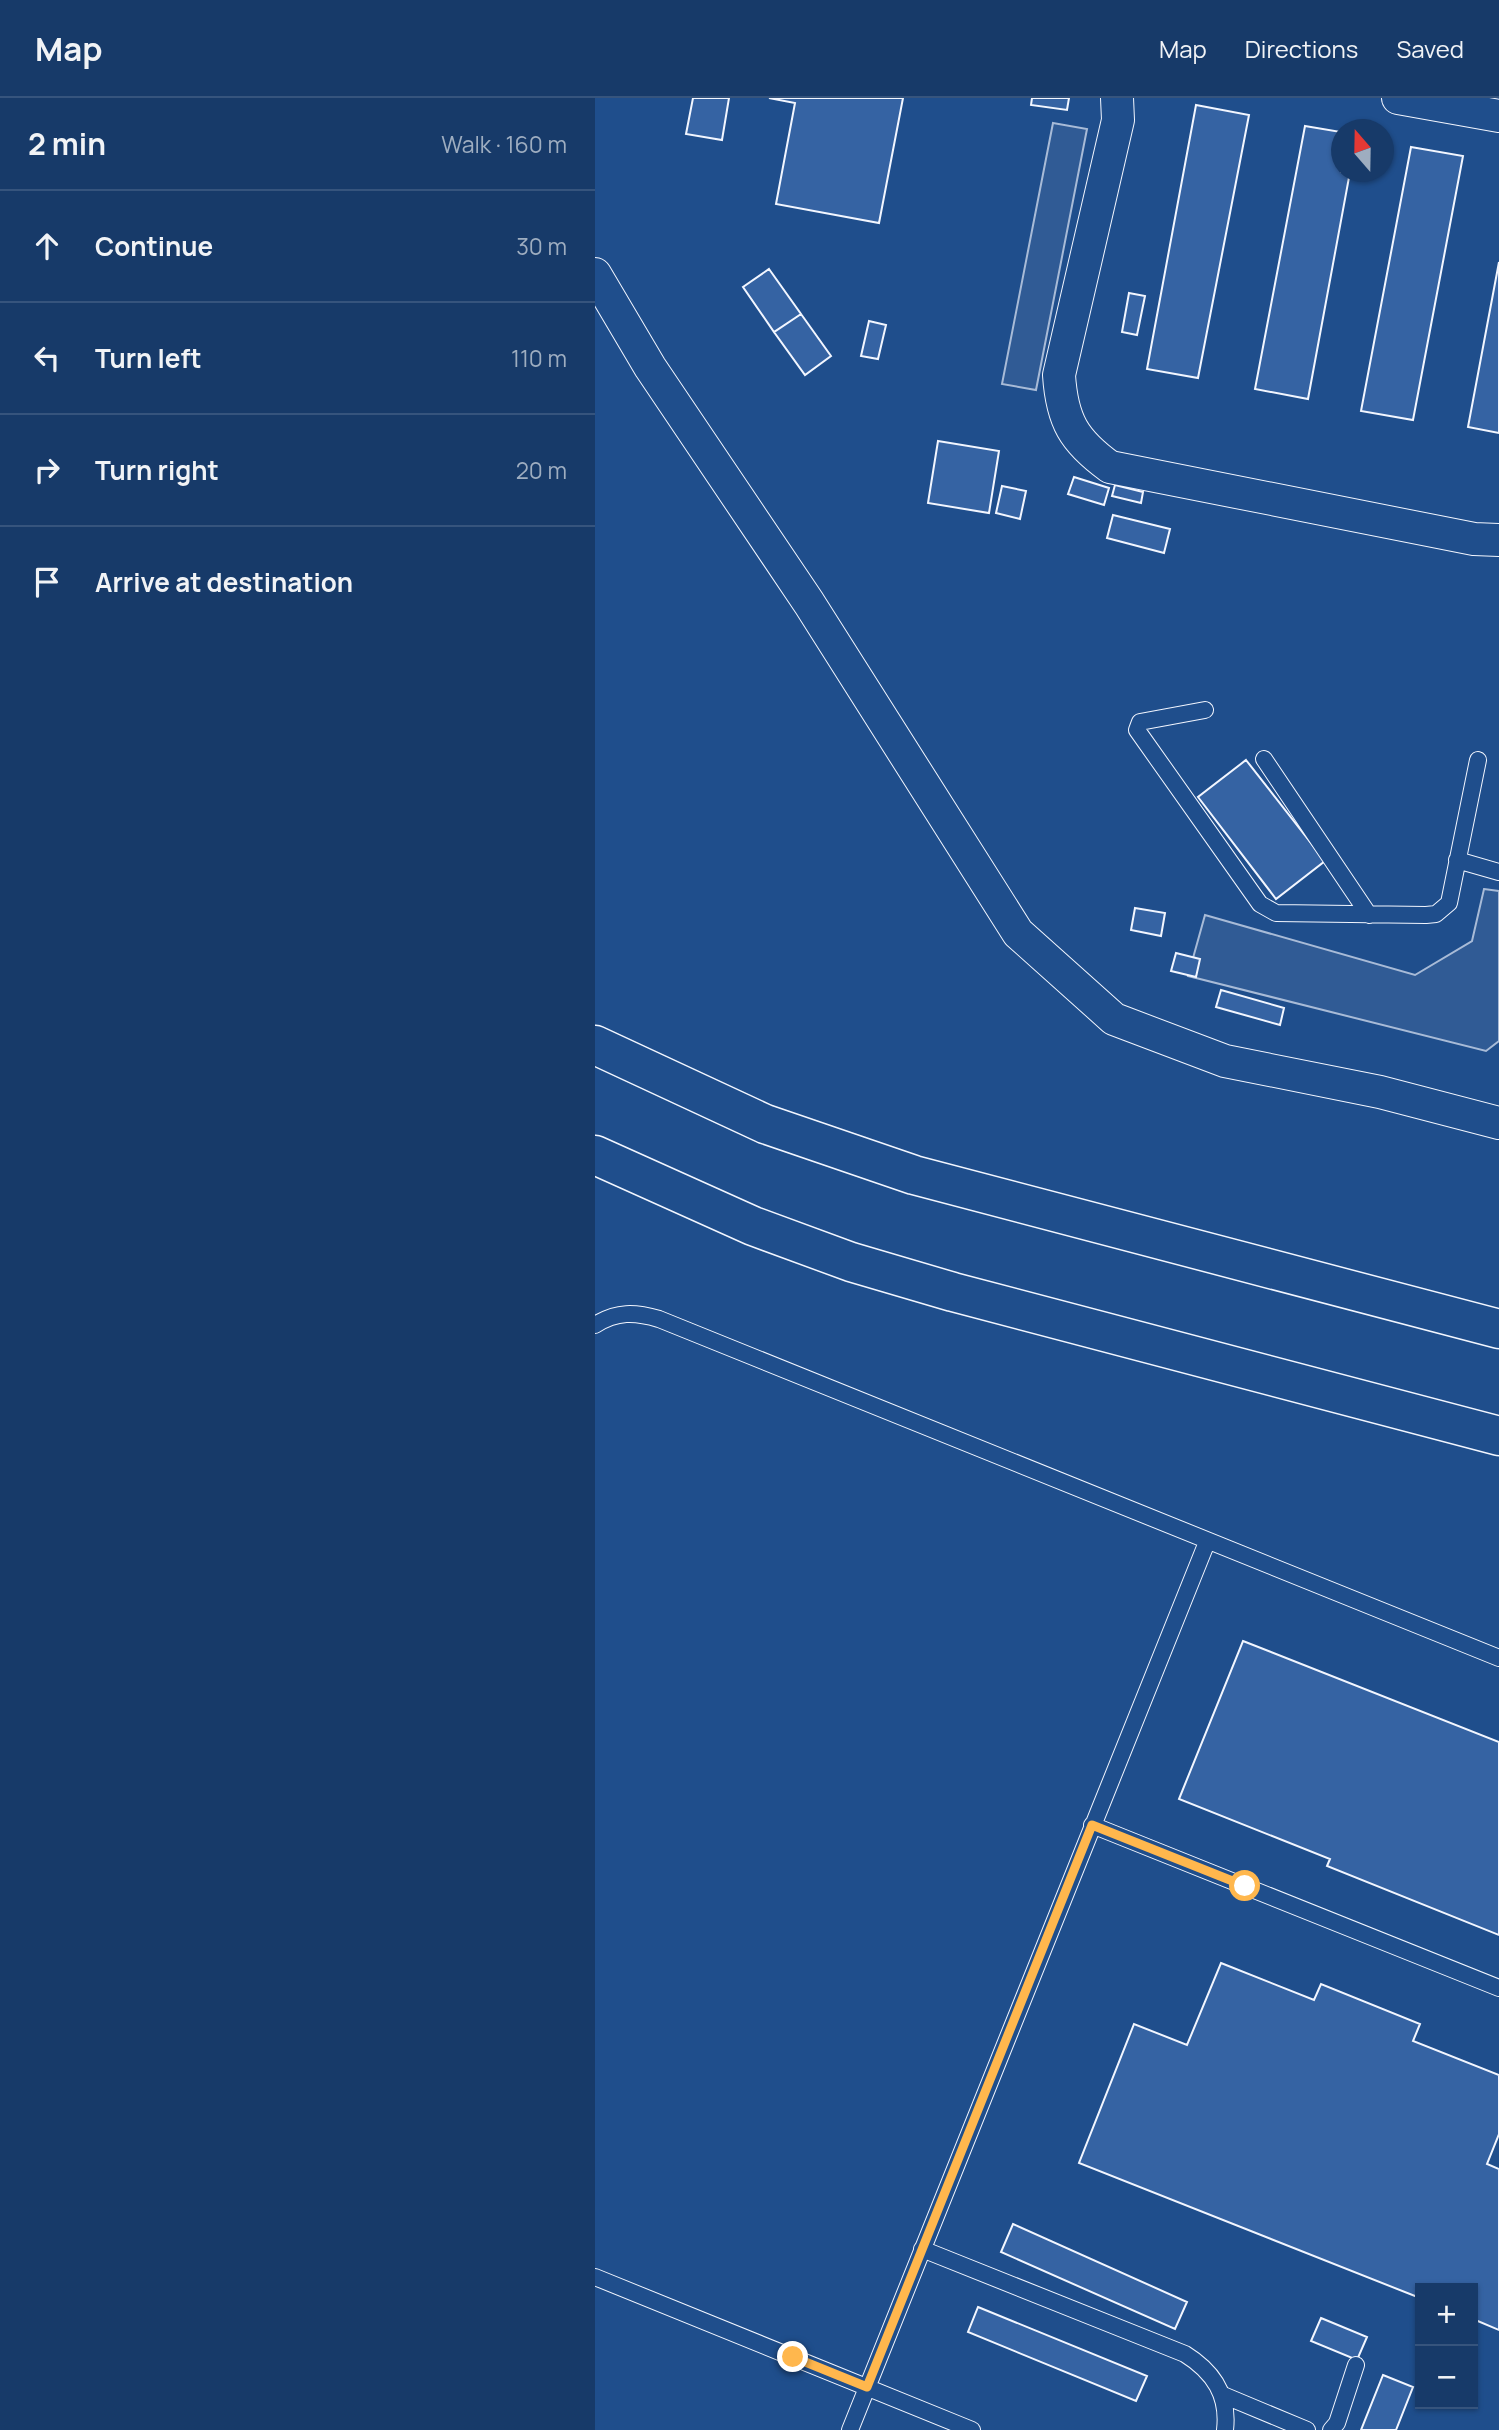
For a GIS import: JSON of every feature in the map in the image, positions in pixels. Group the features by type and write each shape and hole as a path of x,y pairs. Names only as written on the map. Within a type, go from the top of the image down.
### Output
{"street":[{"path":"1117,98 1118,120 1059,376 1061,403 1067,421 1088,451 1110,467 1474,539 1499,540"},
{"path":"1398,98 1499,116"},
{"path":"595,274 650,367 809,603 1019,933 1114,1019 1225,1061 1380,1092 1499,1123"},
{"path":"595,1045 765,1124 914,1175 1499,1329"},
{"path":"595,1155 753,1226 851,1262 966,1296 1499,1436"}],"lane":[{"path":"1205,710 1139,722 1137,730 1259,904 1276,913 1426,915 1444,909 1449,903 1478,760"},
{"path":"1264,759 1369,915"},
{"path":"1457,860 1499,872"},
{"path":"599,1317 634,1311 659,1319 1499,1658"},
{"path":"850,2430 1207,1542"},
{"path":"1092,1825 1499,1988"},
{"path":"922,2249 1185,2354 1201,2364 1214,2378 1223,2395 1227,2415 1225,2430"},
{"path":"595,2277 972,2430"},
{"path":"1331,2430 1337,2423 1356,2365"},
{"path":"1223,2395 1307,2430"}],"shaded area":[{"path":"1053,123 1087,129 1036,390 1002,384"},
{"path":"1484,889 1499,891 1499,1041 1486,1051 1188,976 1205,915 1415,975 1472,941"}],"building":[{"path":"693,98 729,98 722,140 686,134"},
{"path":"769,98 903,98 879,223 776,204 795,103"},
{"path":"1032,98 1069,98 1067,110 1031,105"},
{"path":"1196,105 1249,115 1198,378 1147,369"},
{"path":"1305,126 1331,130 1331,182 1348,182 1308,399 1255,389"},
{"path":"1411,147 1463,156 1413,420 1361,411"},
{"path":"1499,262 1499,433 1468,427"},
{"path":"769,269 801,314 774,332 743,287"},
{"path":"1129,293 1145,296 1137,335 1122,332"},
{"path":"801,314 831,356 805,375 774,332"},
{"path":"869,321 886,325 878,359 861,356"},
{"path":"938,441 999,451 989,513 928,503"},
{"path":"1074,477 1109,488 1104,505 1068,494"},
{"path":"1115,485 1143,492 1141,503 1112,496"},
{"path":"1002,486 1026,491 1020,519 996,513"},
{"path":"1113,515 1170,529 1164,553 1107,538"},
{"path":"1246,760 1325,861 1276,899 1198,797"},
{"path":"1135,908 1165,913 1161,936 1131,930"},
{"path":"1176,953 1200,959 1196,977 1171,971"},
{"path":"1221,990 1284,1008 1280,1025 1216,1007"},
{"path":"1243,1641 1499,1742 1499,1935 1327,1866 1330,1859 1179,1799"},
{"path":"1221,1963 1314,2000 1321,1984 1420,2024 1413,2041 1499,2075 1499,2134 1487,2164 1499,2169 1499,2330 1478,2321 1478,2283 1415,2283 1415,2296 1079,2163 1134,2024 1187,2045"},
{"path":"1013,2224 1187,2302 1175,2329 1001,2252"},
{"path":"978,2307 1147,2376 1136,2401 968,2332"},
{"path":"1321,2318 1367,2337 1357,2360 1311,2341"},
{"path":"1383,2375 1413,2387 1396,2430 1361,2430"}],"route":[{"path":"793,2357 867,2387 1092,1825 1245,1886"}]}
